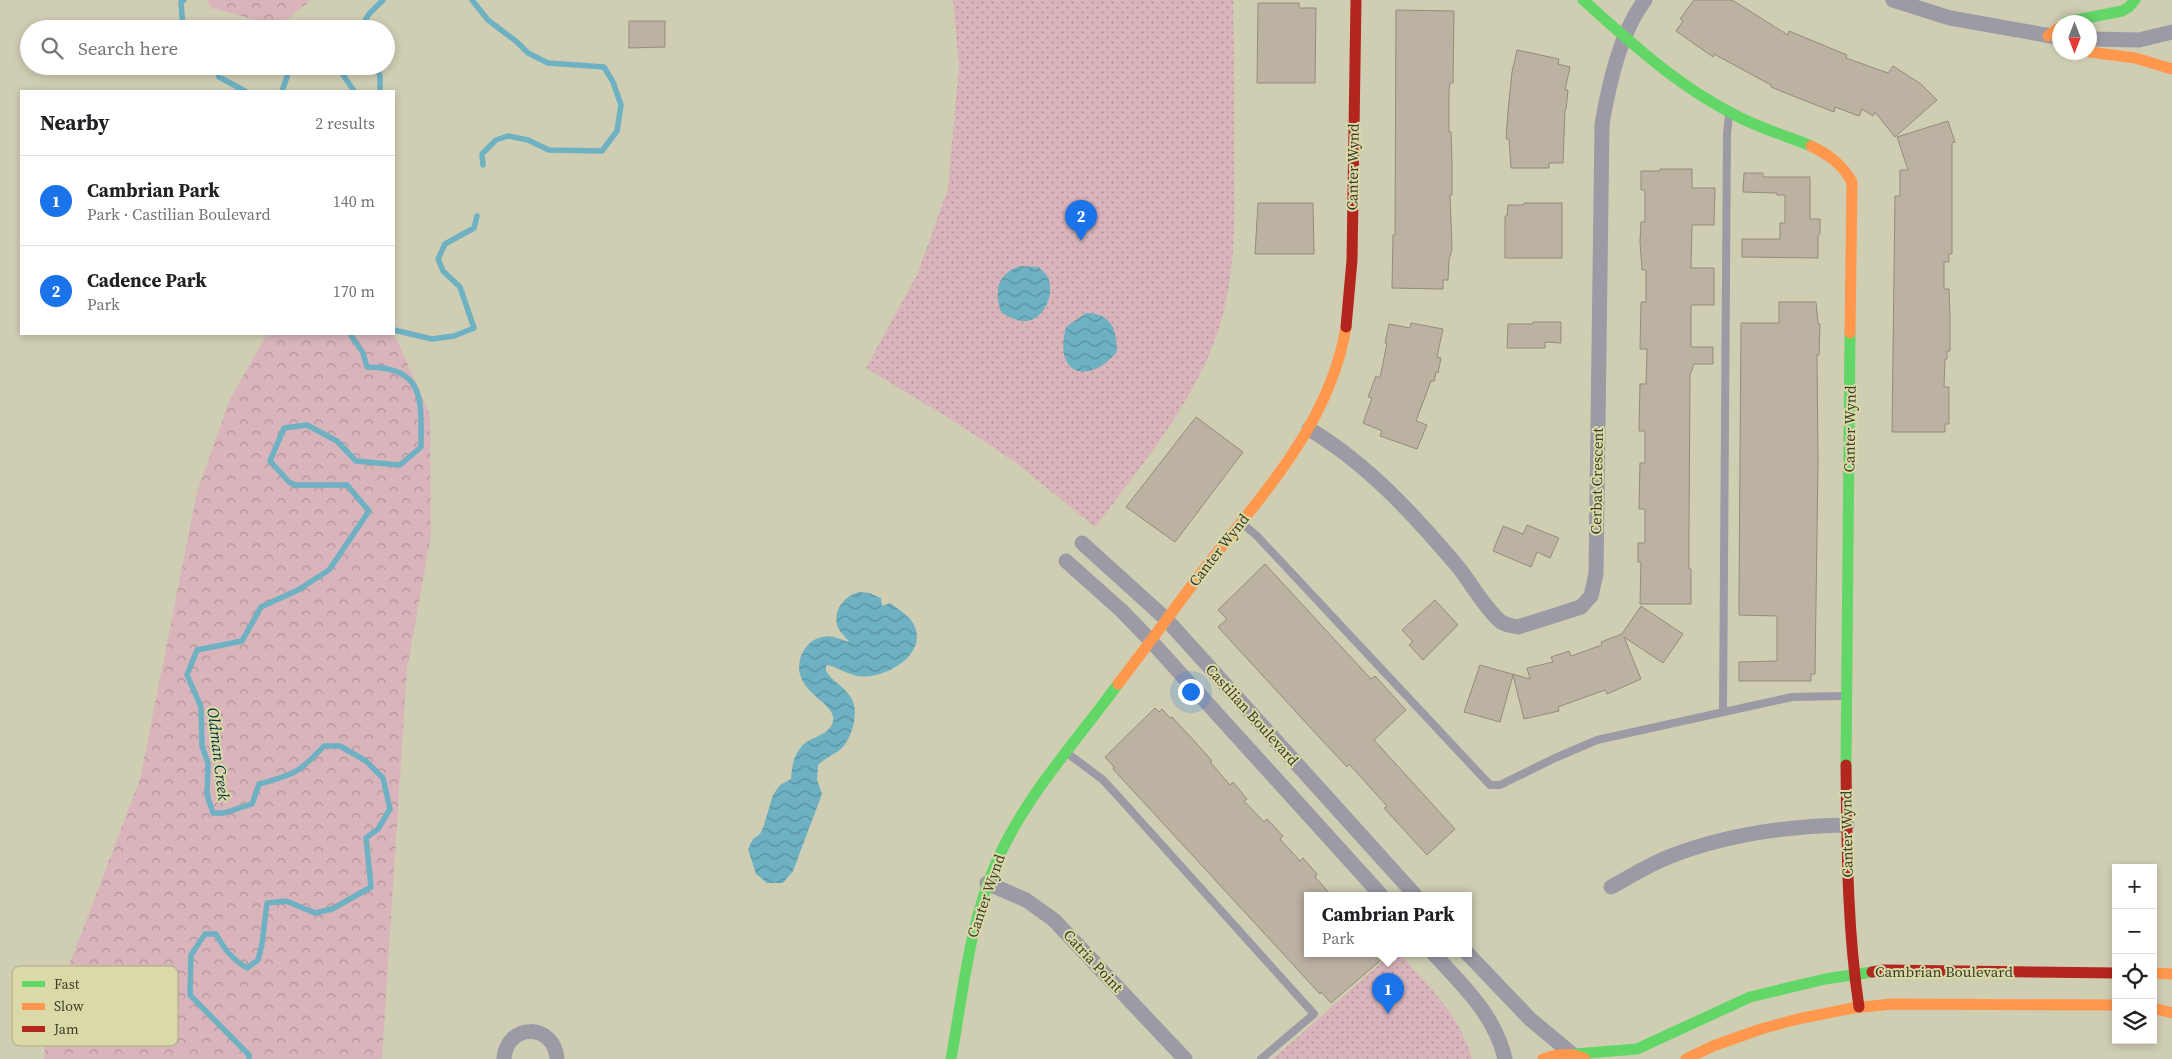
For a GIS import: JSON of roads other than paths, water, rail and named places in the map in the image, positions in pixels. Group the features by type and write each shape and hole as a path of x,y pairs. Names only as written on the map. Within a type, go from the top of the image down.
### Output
{"street":[{"name":"Canter Wynd","path":"951,1059 970,946 988,884 1006,840 1017,821 1067,753 1166,619 1241,523 1309,429 1332,379 1340,355 1352,276 1356,0"},
{"name":"Canter Wynd","path":"1583,0 1646,57 1673,77 1730,112 1831,156 1849,172 1852,182 1846,696 1847,868 1854,974 1859,1007"},
{"name":"Cerbat Crescent","path":"1309,429 1329,441 1367,470 1442,549 1501,622 1518,627 1529,624 1581,607 1591,596 1596,574 1602,124 1609,86 1625,38 1644,0"},
{"path":"1893,0 1950,18 2052,34"},
{"path":"2097,17 2122,10 2135,0"},
{"path":"2097,39 2139,40 2172,32"},
{"path":"2097,53 2135,58 2172,69"},
{"name":"Castilian Boulevard","path":"1082,542 1166,619 1411,892"},
{"name":"Castilian Boulevard","path":"1066,561 1122,611 1151,641 1378,892"},
{"path":"1611,887 1672,855 1731,838 1780,828 1847,825"},
{"name":"Catria Point","path":"988,884 1026,900 1054,920 1185,1059"},
{"path":"1437,957 1481,1007 1500,1037 1505,1059"},
{"path":"1470,957 1530,1020 1578,1056"},
{"name":"Cambrian Boulevard","path":"1543,1059 1556,1055 1578,1056 1637,1048 1750,997 1792,986 1854,974 1884,970 2112,973"},
{"path":"2157,973 2172,972"},
{"path":"1686,1059 1700,1050 1777,1023 1808,1015 1859,1007 1892,1004 2112,1005"},
{"path":"2157,1006 2172,1005"},
{"path":"2157,1007 2172,1013"},
{"path":"504,1059 504,1051 510,1040 529,1032 541,1034 551,1040 555,1046 557,1059"}],"lane":[{"path":"1723,712 1726,143 1730,112"},
{"path":"1241,523 1258,536 1490,785 1500,785 1597,740 1792,697 1846,696"},
{"path":"1067,753 1102,779 1314,1014 1261,1059"}],"water":[{"path":"1020,266 1039,267 1049,280 1050,286 1048,300 1041,313 1030,320 1023,321 1009,317 1001,312 998,297 999,284 1002,278 1012,269"},
{"path":"1086,313 1101,316 1111,324 1116,336 1117,352 1095,369 1085,372 1076,370 1069,365 1063,343 1066,327"},
{"path":"860,592 869,593 881,598 882,606 890,603 903,612 913,623 917,634 915,645 910,655 902,663 891,670 879,674 857,676 828,665 826,666 828,675 847,692 853,701 855,708 854,722 850,736 843,747 818,765 817,780 822,794 793,871 783,883 767,883 756,874 748,849 753,839 760,834 763,828 773,795 780,785 791,779 793,762 798,751 809,740 828,730 833,721 832,714 828,708 807,688 802,679 799,669 801,656 805,648 813,640 821,637 833,637 849,642 838,628 837,614 846,599"}],"waterway":[{"name":"Oldman Creek","path":"182,20 181,2 184,0"},
{"name":"Oldman Creek","path":"365,20 383,0"},
{"name":"Oldman Creek","path":"472,0 488,20 528,53 548,63 604,67 613,82 621,105 617,131 602,151 549,150 528,140 508,136 496,140 482,154 483,165"},
{"name":"Oldman Creek","path":"218,75 243,90"},
{"name":"Oldman Creek","path":"282,90 287,75"},
{"name":"Oldman Creek","path":"343,75 353,90"},
{"name":"Oldman Creek","path":"380,75 380,90"},
{"name":"Oldman Creek","path":"395,330 432,339 454,336 474,328 460,287 443,271 438,259 445,244 474,228 477,216"},
{"name":"Oldman Creek","path":"249,1059 249,1055 190,995 191,955 205,934 216,934 229,953 247,968 258,960 267,903 286,901 315,913 332,909 371,887 366,838 378,829 390,809 383,778 366,761 340,746 324,746 296,771 281,778 259,784 252,804 224,813 213,813 207,795 208,763 202,746 201,707 187,675 197,650 242,641 261,607 298,590 329,570 369,511 347,485 295,485 289,482 270,461 284,428 307,425 337,441 356,461 400,465 421,447 419,401 416,390 410,380 400,373 367,367 363,353 351,335"}],"place":[{"name":"Cadence Park","path":"1081,241"},
{"name":"Cambrian Park","path":"1388,1014"}]}
